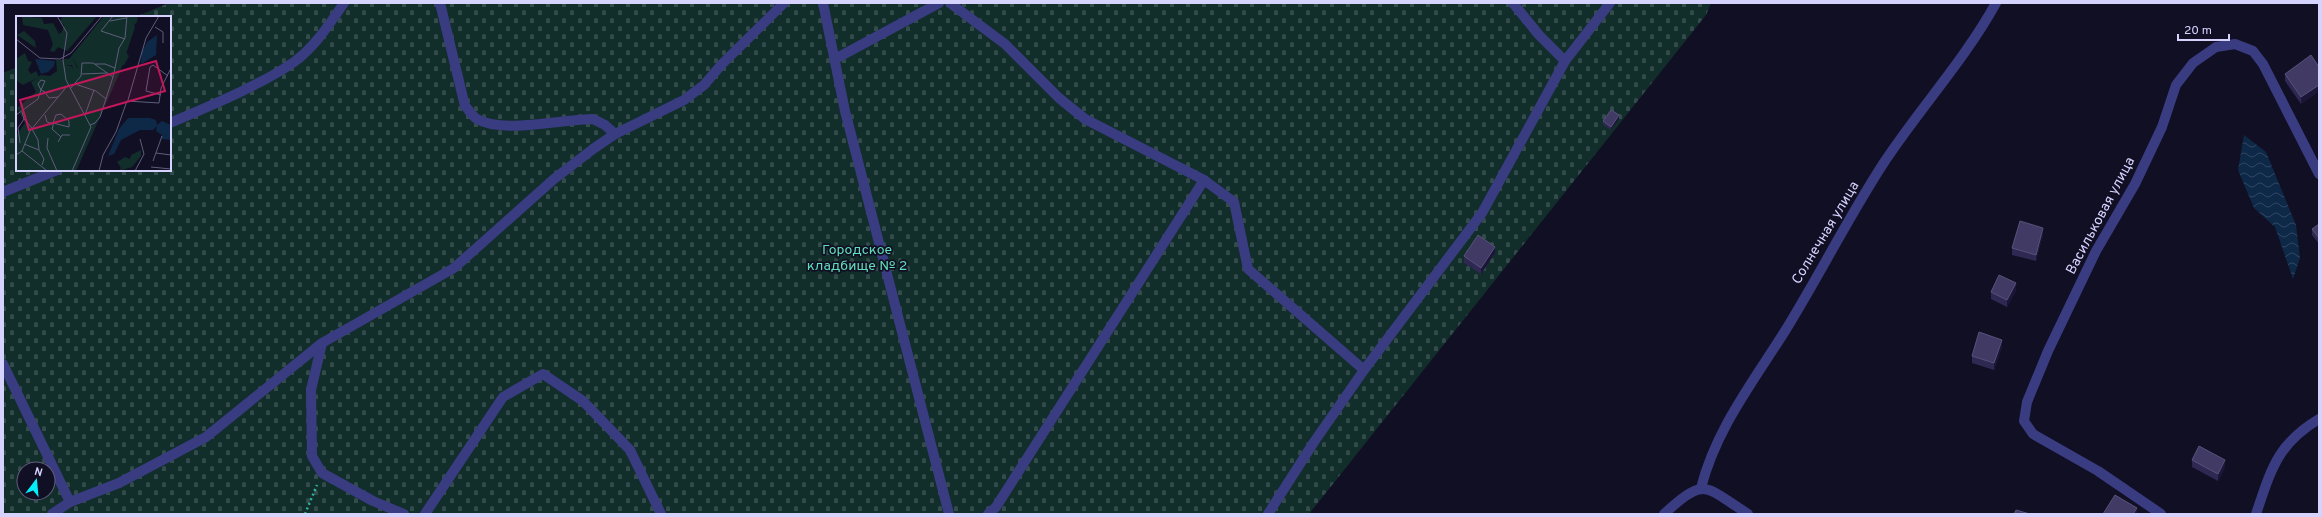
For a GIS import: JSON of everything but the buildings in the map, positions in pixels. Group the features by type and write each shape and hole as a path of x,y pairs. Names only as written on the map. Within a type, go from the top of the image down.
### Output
{"street":[{"path":"171,123 254,84 295,61 322,33 344,3"},
{"path":"440,3 465,106 476,119 489,124 512,126 593,119 605,125 615,134"},
{"path":"54,513 70,502 119,483 206,437 322,343 454,268 554,179 615,134 684,100 704,85 722,64 784,3"},
{"path":"824,3 845,111 949,514"},
{"path":"835,59 939,3"},
{"path":"950,3 1005,44 1059,98 1085,119 1204,180 1234,202 1248,269 1364,370"},
{"path":"1513,3 1539,35 1565,61"},
{"path":"1268,514 1314,442 1364,370 1468,232 1514,156 1565,61 1610,3"},
{"name":"Солнечная улица","path":"1701,488 1705,469 1732,411 1785,331 1883,163 1979,33 1996,3"},
{"name":"Васильковая улица","path":"2161,514 2098,471 2033,434 2024,421 2027,402 2048,351 2096,251 2135,184 2162,128 2176,85 2193,63 2216,47 2234,44 2253,51 2277,90 2319,174"},
{"path":"3,192 55,171"},
{"path":"988,514 996,507 1204,180"},
{"path":"322,343 311,390 312,456 322,473 373,501 404,514"},
{"path":"3,364 70,502"},
{"path":"425,514 503,397 543,374 583,401 630,450 661,514"},
{"path":"2256,514 2271,471 2281,450 2303,428 2319,419"},
{"path":"1664,514 1686,494 1701,488 1711,490 1748,514"}],"path":[{"path":"305,514 322,473"}],"green space":[{"name":"Городское кладбище № 2","path":"169,3 1711,3 1706,15 1309,514 3,514 3,73 16,67 16,171 171,171 171,16 137,16"}],"water":[{"path":"2244,135 2266,152 2296,225 2300,258 2293,279 2275,227 2254,208 2238,170"}]}
